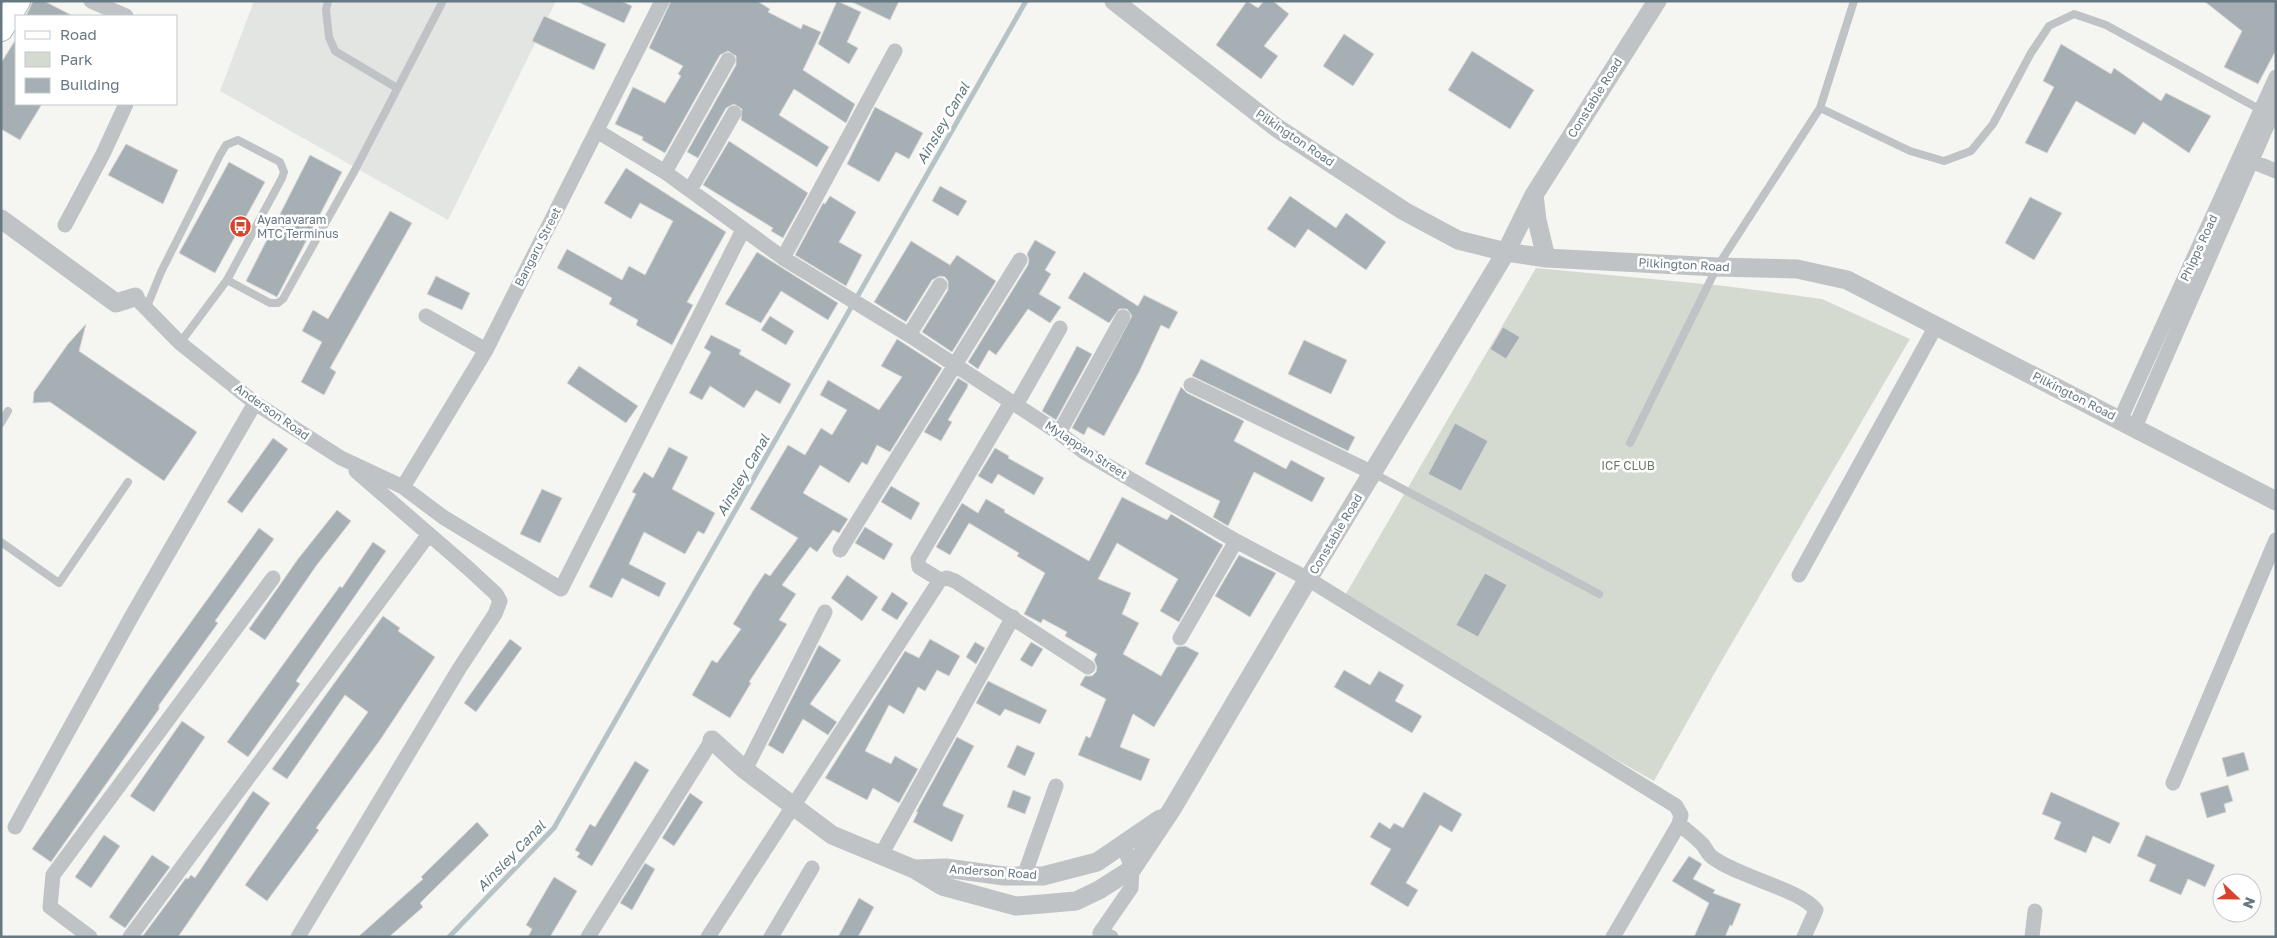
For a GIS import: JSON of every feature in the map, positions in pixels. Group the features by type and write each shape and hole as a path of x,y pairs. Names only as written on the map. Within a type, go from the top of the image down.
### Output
{"main road":[{"path":"1,29 18,1"}],"street":[{"path":"91,1 124,15"},
{"name":"Bangaru Street","path":"402,487 486,350 662,1"},
{"name":"Pilkington Road","path":"1114,1 1277,128 1404,211 1458,240 1506,252 1546,258 1796,269 1847,280 1898,304 1936,326 2276,501"},
{"name":"Constable Road","path":"1016,906 1076,901 1099,890 1132,869 1172,809 1308,579 1506,252 1534,195 1656,1"},
{"path":"783,258 895,50"},
{"path":"665,172 728,60"},
{"name":"Phipps Road","path":"2127,424 2276,77"},
{"path":"65,225 104,154 126,105"},
{"name":"Phipps Road","path":"2127,424 2276,105"},
{"path":"690,190 734,113"},
{"name":"Mylappan Street","path":"597,131 665,172 783,258 954,364 1059,433 1084,452 1236,540 1308,579 1676,806 1681,815 1680,824"},
{"path":"2250,161 2276,171"},
{"path":"1534,195 1536,220 1546,258"},
{"path":"1,219 116,303 141,303"},
{"name":"Anderson Road","path":"141,303 180,343 255,403 340,458 402,487 443,516 562,589 743,230"},
{"path":"840,550 1020,260"},
{"path":"909,335 940,285"},
{"path":"426,316 486,350"},
{"path":"1059,433 1123,316"},
{"path":"1799,575 1936,326"},
{"path":"940,580 919,567 918,559 1060,328"},
{"path":"1191,385 1373,473"},
{"path":"15,827 255,403"},
{"path":"298,937 459,668 495,614 500,601 496,594 429,534 340,458"},
{"path":"130,937 429,534"},
{"path":"1180,638 1236,540"},
{"path":"2173,783 2276,540"},
{"path":"90,937 50,907 53,875 273,578"},
{"path":"708,937 940,580 947,578 955,582 1088,666"},
{"path":"745,770 825,612"},
{"path":"881,856 1013,617"},
{"path":"588,937 712,740"},
{"name":"Anderson Road","path":"712,740 745,770 832,834 914,869 942,886 1016,906"},
{"path":"1024,876 1056,786"},
{"name":"Anderson Road","path":"914,869 946,868 1004,876 1042,876 1097,862 1172,809"},
{"path":"1613,937 1680,824 1704,846 1711,856 1742,874 1812,904 1816,910 1804,937"},
{"path":"1123,844 1132,869"},
{"path":"771,937 812,868"},
{"name":"Constable Road","path":"1103,936 1131,888 1132,869"},
{"path":"2032,937 2035,911"}],"lane":[{"path":"328,1 326,10 329,37 335,51 397,88"},
{"path":"227,280 270,303 278,303 283,299 355,170 442,1"},
{"path":"1630,443 1717,267 1820,108 1854,1"},
{"path":"1820,108 1910,151 1944,161 1971,151 1993,124 2030,53 2050,26 2074,14 2106,25 2261,110"},
{"path":"141,303 161,272 226,145 238,140 280,162 284,172 227,280 180,343"},
{"path":"1,423 8,412"},
{"path":"1373,473 1599,594"},
{"path":"1,542 60,583 128,482"}],"shaded area":[{"path":"254,1 556,1 448,220 220,91"}],"green space":[{"name":"ICF CLUB","path":"1536,268 1725,286 1822,299 1910,339 1718,667 1654,781 1340,604"}],"building":[{"path":"33,1 44,1 71,15 26,15"},
{"path":"576,1 621,1 632,6 624,23"},
{"path":"671,1 757,1 770,9 768,12 801,29 803,24 821,32 803,70 855,104 846,123 794,89 779,115 829,147 817,167 741,120 742,109 734,104 726,108 698,158 687,152 736,65 736,56 728,51 720,55 665,153 642,140 643,137 615,124 633,87 665,103 681,76 678,74 683,66 649,48"},
{"path":"837,1 861,12 847,42 858,48 849,64 818,44"},
{"path":"850,1 899,1 890,20"},
{"path":"1247,1 1258,8 1264,1 1273,1 1289,14 1264,46 1278,56 1261,79 1216,45"},
{"path":"2204,1 2276,1 2276,50 2258,84 2224,67 2242,31"},
{"path":"544,16 606,44 594,70 532,41"},
{"path":"1344,34 1374,54 1353,86 1323,66"},
{"path":"15,41 15,105 41,105 20,140 1,129 1,63"},
{"path":"2061,44 2111,74 2114,68 2161,101 2166,93 2211,116 2189,153 2143,122 2135,135 2076,101 2047,153 2025,143 2054,87 2043,81"},
{"path":"1472,51 1534,90 1510,129 1448,90"},
{"path":"875,107 923,133 909,159 896,152 879,182 847,164"},
{"path":"729,141 808,193 783,238 771,231 773,228 703,185"},
{"path":"126,144 178,170 163,204 108,175"},
{"path":"310,155 342,172 277,297 246,281"},
{"path":"229,162 265,182 215,273 179,253"},
{"path":"626,168 726,232 687,302 693,305 672,345 636,325 638,320 609,304 612,298 557,268 567,249 622,280 629,266 645,275 673,221 640,203 631,219 604,203"},
{"path":"940,186 967,201 958,216 932,201"},
{"path":"830,196 856,212 839,242 862,255 846,286 795,255 823,203 825,204"},
{"path":"1290,196 1336,228 1346,213 1386,242 1366,270 1308,229 1295,248 1267,229"},
{"path":"2030,197 2062,213 2034,260 2005,243"},
{"path":"390,211 412,223 330,368 336,372 324,395 301,382 322,342 302,331 313,310 328,319"},
{"path":"1035,240 1056,252 1045,270 1051,274 1039,294 1061,307 1050,323 1028,309 996,355 989,350 978,369 968,362 1028,265 1027,254"},
{"path":"911,241 950,265 957,255 996,281 952,352 922,332 948,290 948,281 945,277 940,276 932,280 906,322 874,302"},
{"path":"757,252 838,303 828,320 781,291 761,323 725,304"},
{"path":"1084,272 1138,306 1144,295 1178,312 1169,329 1161,325 1139,372 1104,436 1088,427 1084,435 1072,428 1132,316 1127,309 1119,309 1109,323 1068,298"},
{"path":"436,276 470,293 462,310 427,294"},
{"path":"770,316 794,331 786,345 761,330"},
{"path":"86,324 79,351 197,432 164,481 50,402 33,403 34,392 68,344"},
{"path":"1503,327 1520,337 1506,359 1490,349"},
{"path":"711,335 741,350 739,354 791,384 780,404 756,390 744,408 710,386 702,400 689,393 711,352 704,348"},
{"path":"897,339 942,368 890,452 877,445 867,465 862,462 849,483 820,465 803,493 848,519 839,533 833,530 817,552 810,547 782,585 796,594 779,620 787,624 749,682 751,683 730,718 692,695 712,660 717,663 741,629 733,624 765,573 770,576 798,538 750,509 788,445 805,455 821,428 832,435 847,410 820,395 828,380 879,410 902,377 881,366"},
{"path":"1304,340 1347,360 1331,394 1288,374"},
{"path":"1077,346 1092,354 1056,420 1042,411"},
{"path":"1201,359 1355,437 1348,451 1192,376"},
{"path":"579,366 638,406 626,423 567,383"},
{"path":"958,378 968,384 967,388 948,420 952,422 941,441 924,432"},
{"path":"1181,387 1187,393 1244,421 1234,441 1286,469 1291,460 1325,478 1312,502 1254,472 1228,526 1213,517 1220,501 1145,464"},
{"path":"1455,423 1488,441 1461,491 1428,474"},
{"path":"273,438 288,449 242,513 227,502"},
{"path":"669,447 688,457 672,489 715,513 704,534 698,531 685,554 644,532 629,564 666,583 659,597 622,578 612,598 589,587 636,494 632,492 644,472 653,478"},
{"path":"995,448 1009,456 1008,458 1044,478 1034,495 998,474 992,484 978,476"},
{"path":"891,486 920,503 911,520 881,502"},
{"path":"542,489 562,498 540,543 520,534"},
{"path":"1122,497 1167,520 1171,514 1223,545 1179,622 1160,611 1178,579 1117,543 1098,579 1131,593 1122,614 1139,623 1123,654 1161,676 1177,647 1185,646 1199,653 1154,727 1133,714 1120,747 1150,759 1141,781 1078,755 1086,736 1090,738 1106,699 1080,685 1085,676 1092,676 1096,672 1097,667 1094,660 1097,654 1065,636 1067,632 1043,619 1041,623 1024,614 1045,573 1017,556 1019,553 969,523 950,555 936,547 962,503 978,513 986,499 1005,510 1004,512 1089,561"},
{"path":"337,510 351,521 316,566 265,640 249,629 298,559"},
{"path":"865,527 893,544 884,560 855,543"},
{"path":"259,528 274,539 215,621 218,623 51,862 32,849 149,680"},
{"path":"373,542 386,551 296,681 300,684 248,757 227,742 340,586 342,588"},
{"path":"1239,555 1276,573 1250,617 1215,596"},
{"path":"1485,573 1507,585 1478,637 1456,625"},
{"path":"847,575 878,597 862,621 831,598"},
{"path":"892,592 908,603 897,620 881,610"},
{"path":"383,616 400,628 398,631 435,657 380,740 316,828 319,830 267,901 245,885 368,712 345,695 287,779 272,769"},
{"path":"510,639 522,648 476,712 464,703"},
{"path":"930,639 960,656 949,676 937,670 925,691 918,687 904,714 889,705 865,751 891,764 895,756 918,769 899,803 873,788 867,800 825,778 905,651 919,658"},
{"path":"975,642 985,648 976,664 966,657"},
{"path":"1031,642 1043,649 1032,667 1020,660"},
{"path":"819,645 841,660 810,704 837,722 828,735 803,719 783,754 768,745"},
{"path":"1344,670 1370,685 1379,671 1404,685 1395,701 1422,716 1412,733 1334,687"},
{"path":"988,681 1047,710 1040,724 1005,709 1000,716 976,703"},
{"path":"182,721 205,737 154,812 130,796"},
{"path":"957,737 974,746 943,804 943,806 964,815 952,842 913,822 918,812 916,812"},
{"path":"1017,745 1035,753 1025,776 1007,767"},
{"path":"2244,752 2249,770 2227,777 2222,758"},
{"path":"635,761 649,770 592,866 577,857 580,853 575,850 590,824 595,827"},
{"path":"2228,785 2233,801 2224,804 2226,812 2207,818 2200,793"},
{"path":"1013,790 1031,797 1025,814 1007,807"},
{"path":"253,791 270,803 178,937 142,937 186,878 188,879 191,875 195,878"},
{"path":"1424,792 1462,814 1452,832 1440,825 1406,883 1418,890 1408,907 1370,884 1391,849 1370,837 1379,822 1390,829 1394,823 1403,828"},
{"path":"2051,792 2120,823 2110,844 2093,836 2086,853 2054,839 2061,822 2042,814"},
{"path":"690,793 703,802 674,846 662,838"},
{"path":"477,822 489,835 420,903 423,907 389,937 358,937 423,879 421,877"},
{"path":"104,835 120,846 91,888 75,877"},
{"path":"2146,835 2215,865 2205,887 2188,879 2181,895 2149,881 2156,865 2137,856"},
{"path":"152,855 170,867 125,928 109,917"},
{"path":"1689,856 1702,864 1693,879 1715,890 1713,893 1741,904 1725,937 1694,937 1709,903 1672,881"},
{"path":"645,863 655,869 632,910 620,903"},
{"path":"554,877 577,891 550,937 528,937 532,929 526,925"},
{"path":"859,898 874,907 858,937 838,937"}],"waterway":[{"name":"Ainsley Canal","path":"449,937 554,828 1026,1"}],"place":[{"name":"Ayanavaram MTC Terminus","path":"241,227"}]}
